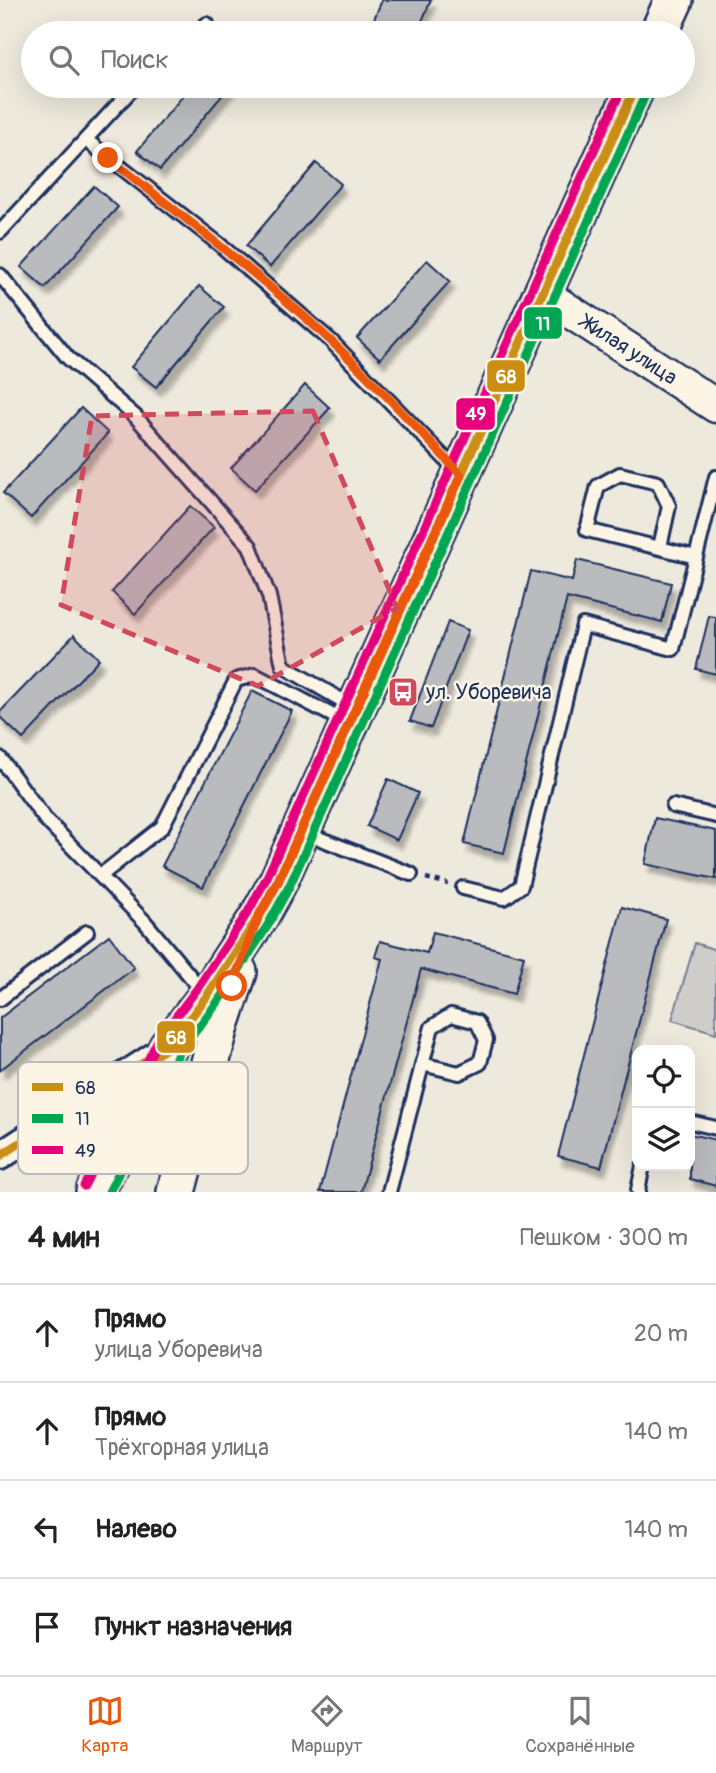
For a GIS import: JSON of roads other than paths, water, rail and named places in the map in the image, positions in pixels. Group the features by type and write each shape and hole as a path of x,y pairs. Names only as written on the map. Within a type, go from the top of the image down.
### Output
{"main road":[{"path":"664,21 674,0"},
{"path":"160,1062 258,918 278,881 631,98"},
{"path":"210,1062 221,1022 258,918"},
{"path":"95,1192 104,1174"},
{"path":"176,1192 181,1174"}],"street":[{"name":"Жилая улица","path":"543,294 716,406"},
{"path":"145,1062 168,1047"},
{"path":"0,1156 18,1144"}],"lane":[{"path":"0,232 124,98"},
{"path":"86,141 219,244 331,341 461,475"},
{"path":"0,275 68,358 136,417 250,546 269,596 283,666 352,716"},
{"path":"660,547 669,506 659,482 620,474 598,486 587,530 696,557"},
{"path":"463,888 504,898 521,886 583,625 673,649 716,477"},
{"path":"100,876 162,827 236,680 255,675 352,716"},
{"path":"0,758 45,819 145,922 207,996"},
{"path":"673,806 716,816"},
{"path":"301,831 411,874"},
{"path":"0,999 88,932"},
{"path":"388,1192 422,1064 432,1027 451,1015 477,1022 486,1040 480,1063 460,1073 422,1064"},
{"path":"695,1123 716,1128"},
{"path":"639,1192 642,1171"}],"place":[{"name":"ул. Уборевича","path":"403,692"}]}
